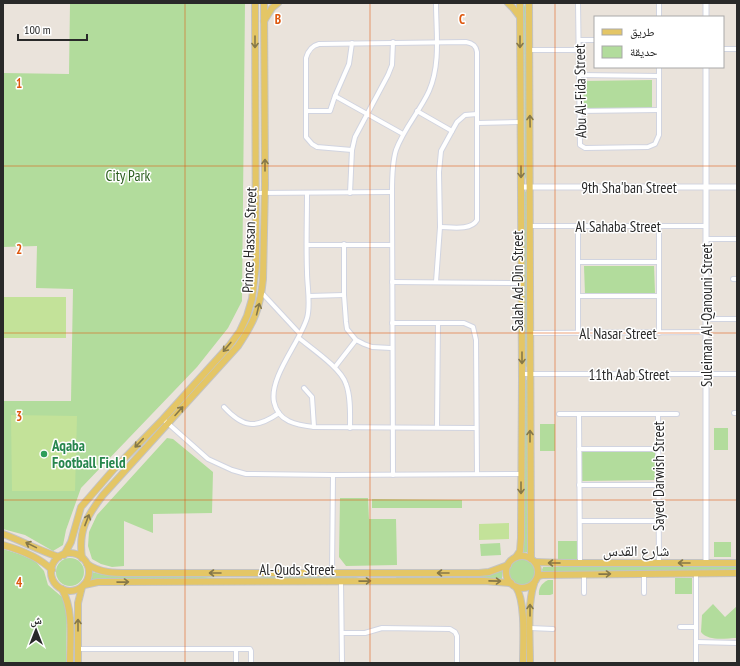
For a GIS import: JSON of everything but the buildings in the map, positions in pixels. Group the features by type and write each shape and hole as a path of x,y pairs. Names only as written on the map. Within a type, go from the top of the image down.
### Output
{"main road":[{"name":"Prince Hassan Street","path":"62,556 71,542 81,507 114,469 163,419 229,346 240,331 247,316 252,299 256,266 255,3"},
{"name":"Prince Hassan Street","path":"82,558 80,544 83,528 89,513 103,495 238,346 250,328 256,314 262,293 263,280 264,3"},
{"path":"264,23 272,8 278,3"},
{"path":"508,3 514,8 520,18"},
{"name":"Salah Ad-Din Street","path":"516,557 520,551 521,538 522,474 520,3"},
{"name":"Salah Ad-Din Street","path":"529,3 530,374 533,560"},
{"path":"3,534 62,556 76,554 87,564 89,575 83,586 78,603 78,663"},
{"path":"3,545 18,549 35,557 52,570"},
{"path":"62,556 53,565 52,574 55,583 65,594 69,608 70,663"},
{"path":"523,663 522,610 519,592 506,574 508,565 516,557 524,556 533,560 538,572 531,597 530,663"},
{"name":"شارع القدس","path":"533,560 580,563 737,563"},
{"name":"Al-Quds Street","path":"87,564 93,568 108,572 232,573 479,573 489,572 508,565"},
{"path":"232,573 232,582"},
{"path":"385,573 385,581"},
{"path":"395,573 395,581"},
{"path":"538,576 584,574 737,573"},
{"name":"Al-Quds Street","path":"83,586 98,582 385,581 498,581 513,585"},
{"path":"513,585 525,588 534,584"},
{"path":"62,589 72,591 83,586"}],"street":[{"path":"393,475 391,348 393,168 396,151 403,134 429,91 433,76 436,62 436,3"},
{"name":"Abu Al-Fida Street","path":"578,3 579,111 580,143 582,147 648,147 655,144 659,135 659,68"},
{"path":"659,3 659,16"},
{"path":"706,3 706,16"},
{"path":"579,40 594,40"},
{"path":"350,193 352,150 355,137 392,65 392,42"},
{"path":"352,150 317,147 306,137 306,58 307,53 314,45 392,42 466,42 474,45 476,47 477,220 475,224 468,227 440,227"},
{"path":"306,111 330,110 350,64 352,43"},
{"path":"724,49 737,48"},
{"path":"529,50 579,50"},
{"name":"Suleiman Al-Qanouni Street","path":"706,68 706,563"},
{"path":"579,75 659,76"},
{"path":"335,96 403,134"},
{"path":"579,111 659,110"},
{"path":"417,111 452,131"},
{"path":"436,282 440,227 440,157 443,146 463,117 477,114"},
{"path":"477,123 521,122"},
{"name":"9th Sha'ban Street","path":"521,187 737,187"},
{"path":"255,193 392,192"},
{"path":"307,193 308,317 274,387 274,403 279,412 287,421 297,425 314,427 476,428"},
{"name":"Al Sahaba Street","path":"530,226 706,226"},
{"path":"578,226 578,333"},
{"path":"659,226 659,333"},
{"path":"706,239 737,239"},
{"path":"344,244 344,295 347,329 356,340 372,347 391,348"},
{"path":"307,245 392,245"},
{"path":"578,262 659,262"},
{"path":"392,282 522,283"},
{"path":"262,293 300,336 335,367 344,378 349,395 350,428"},
{"path":"308,296 344,295"},
{"path":"578,296 659,296"},
{"path":"706,318 737,319"},
{"path":"392,323 464,323 473,327 476,340 477,474"},
{"path":"437,427 438,323"},
{"name":"Al Nasar Street","path":"530,333 706,332"},
{"path":"335,367 356,340"},
{"name":"11th Aab Street","path":"522,374 737,374"},
{"path":"304,388 312,397 314,427"},
{"path":"224,407 239,421 247,424 263,422 279,412"},
{"name":"Sayed Darwish Street","path":"559,414 677,414"},
{"path":"580,414 580,563"},
{"name":"Sayed Darwish Street","path":"658,414 659,563"},
{"path":"163,419 208,460 246,474 522,474"},
{"path":"580,449 658,449"},
{"path":"332,573 333,475"},
{"path":"579,485 658,485"},
{"path":"580,520 658,521"},
{"path":"696,573 696,663"},
{"path":"584,574 584,593"},
{"path":"644,574 644,593"},
{"path":"341,582 342,663"},
{"path":"342,634 365,633 382,628 450,629 455,632 457,636 457,663"},
{"path":"530,628 553,629"},
{"path":"680,628 696,628"},
{"path":"696,642 737,643"},
{"path":"78,649 250,649 251,663"},
{"path":"236,649 236,663"}],"green space":[{"name":"City Park","path":"70,3 245,3 242,301 228,328 197,367 81,488 66,530 63,545 53,551 25,535 3,529 3,401 71,401 73,289 36,288 37,246 3,247 3,73 69,74"},
{"path":"525,3 527,3 528,177 526,180 524,7"},
{"path":"652,80 652,108 584,108 583,81"},
{"path":"528,191 527,367 525,366 523,192"},
{"path":"584,266 654,266 655,293 585,294"},
{"path":"3,297 66,297 66,338 3,338"},
{"path":"525,380 528,380 528,552 523,552"},
{"name":"Aqaba Football Field","path":"11,415 77,416 75,491 12,491"},
{"path":"540,424 555,424 555,451 540,451"},
{"path":"714,428 728,428 728,450 714,450"},
{"path":"167,438 173,439 213,472 212,513 153,514 153,533 124,521 124,566 112,567 101,564 92,559 88,546 89,532 97,515"},
{"path":"655,451 655,480 581,481 581,452"},
{"path":"340,498 368,498 369,519 396,519 397,565 346,566 339,557"},
{"path":"372,499 462,500 462,508 372,508"},
{"path":"509,523 509,539 479,540 479,524"},
{"path":"558,541 577,541 577,560 558,560"},
{"path":"714,542 731,542 731,557 714,557"},
{"path":"500,543 501,555 481,556 480,544"},
{"path":"3,549 35,561 44,571 48,585 62,597 67,609 66,663 3,663"},
{"path":"70,558 80,562 84,572 80,582 70,586 60,582 56,572 60,562"},
{"path":"522,558 532,562 536,572 532,582 522,586 512,582 508,572 512,562"},
{"path":"543,567 737,567 737,570 543,572"},
{"path":"502,571 502,579 396,578 396,577"},
{"path":"92,572 118,576 228,576 195,579 91,580"},
{"path":"269,575 384,576 359,577 353,579 239,579 266,577"},
{"path":"675,578 692,578 692,594 675,594"},
{"path":"548,580 553,580 553,594 539,595 541,586"},
{"path":"713,604 725,617 737,606 737,638 713,638 704,635 701,632 702,615"}],"place":[{"name":"Aqaba Football Field","path":"44,454"}]}
